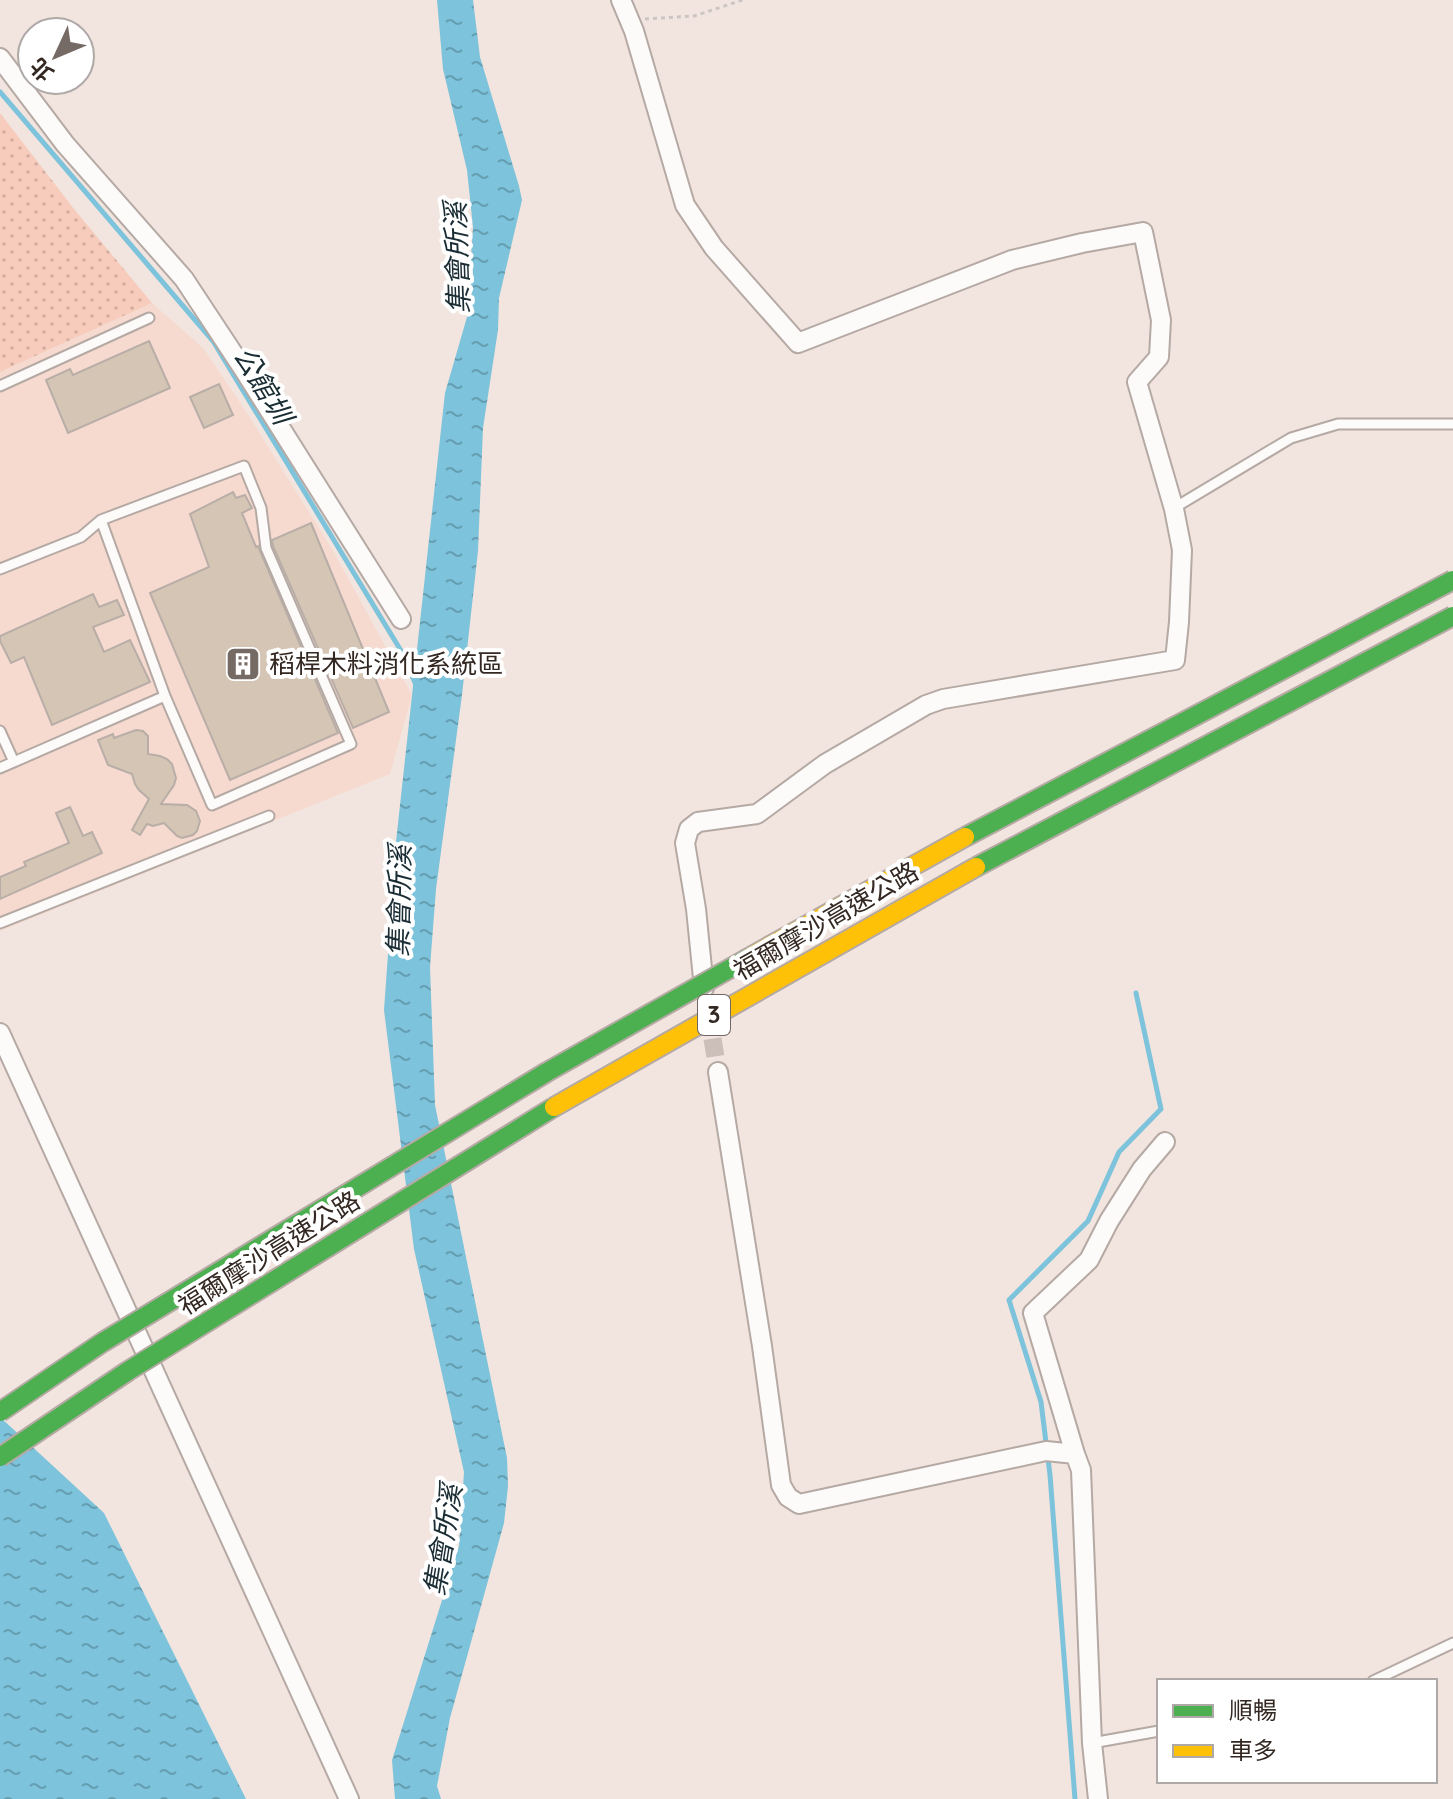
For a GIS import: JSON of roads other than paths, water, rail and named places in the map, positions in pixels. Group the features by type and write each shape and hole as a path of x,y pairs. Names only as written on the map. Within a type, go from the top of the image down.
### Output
{"highway":[{"name":"福爾摩沙高速公路","path":"0,1412 103,1342 547,1072 945,847 1453,580"},
{"name":"福爾摩沙高速公路","path":"0,1457 128,1371 561,1103 955,878 1453,616"}],"street":[{"path":"621,0 685,205 714,248 798,343 1012,260 1143,232 1161,320 1159,357 1137,382 1174,509 1182,550 1175,660 943,699 926,705 825,764 757,814 698,822 689,829 685,843 705,989"},
{"path":"0,58 65,144 184,279 401,619"},
{"path":"0,1033 349,1799"},
{"path":"718,1072 781,1485 788,1497 799,1504 1046,1451 1075,1454"},
{"path":"1098,1799 1092,1743 1081,1470 1033,1313 1089,1260 1142,1169 1165,1142"}],"lane":[{"path":"0,386 149,318"},
{"path":"1174,509 1291,438 1338,424 1453,424"},
{"path":"0,569 81,537 101,520 244,466 261,508 266,548 351,744 212,805 165,696 101,520"},
{"path":"0,768 165,696"},
{"path":"0,731 14,762"},
{"path":"0,923 269,816"},
{"path":"1377,1679 1453,1643"},
{"path":"1092,1743 1157,1731"}],"water":[{"name":"集會所溪","path":"437,0 473,0 480,57 522,200 499,298 498,330 483,428 478,551 436,889 430,967 435,1105 507,1458 508,1486 504,1523 450,1718 437,1786 441,1799 395,1799 392,1760 459,1546 464,1472 414,1249 384,1010 396,842 445,393 467,317 473,227 467,170 443,69"},
{"path":"0,1417 104,1513 246,1799 0,1799"}],"waterway":[{"name":"公館圳","path":"0,92 213,341 403,654 416,685"},
{"path":"1075,1799 1050,1475 1041,1402 1009,1300 1088,1221 1119,1152 1161,1109 1136,993"}],"tunnel":[{"path":"708,1012 718,1072"}],"place":[{"name":"稻桿木料消化系統區","path":"243,664"}]}
